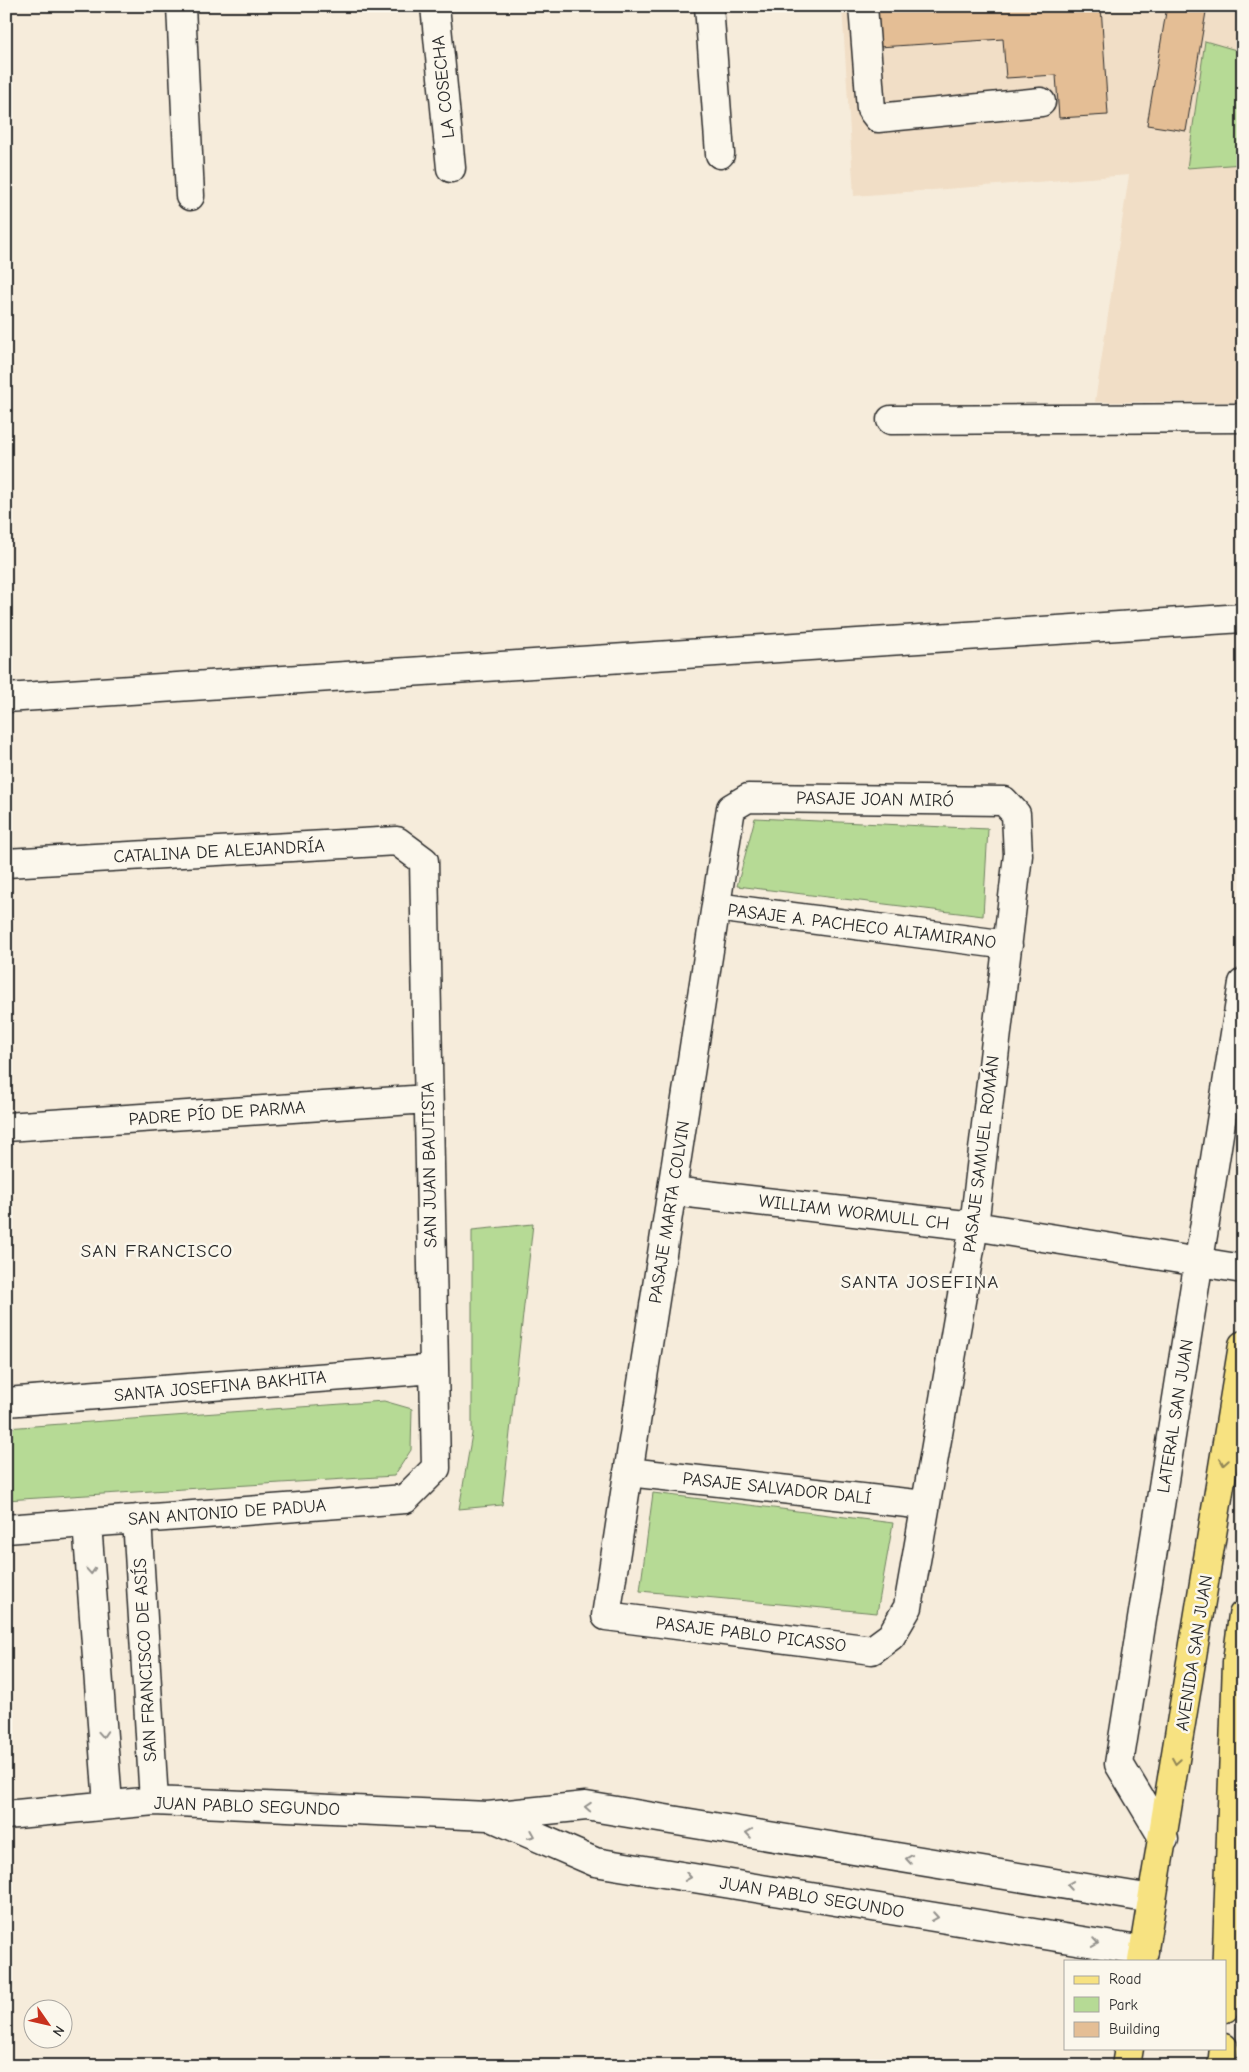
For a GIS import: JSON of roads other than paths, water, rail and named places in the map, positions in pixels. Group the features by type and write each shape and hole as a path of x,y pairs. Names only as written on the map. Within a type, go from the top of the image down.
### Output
{"main road":[{"name":"AVENIDA SAN JUAN","path":"1143,1956 1164,1839 1243,1344"},
{"path":"1226,1979 1237,1662 1243,1615"},
{"path":"1126,2066 1129,2050"},
{"path":"1222,2066 1224,2050"}],"street":[{"path":"181,6 190,196"},
{"name":"LA COSECHA","path":"435,6 451,168"},
{"path":"709,6 720,154"},
{"path":"864,6 871,110 878,118 1041,102"},
{"path":"890,420 1243,418"},
{"path":"6,698 1243,618"},
{"name":"PASAJE JOAN MIRÓ","path":"731,808 748,798 1004,801 1016,814"},
{"name":"PASAJE MARTA COLVIN","path":"606,1616 731,808"},
{"name":"PASAJE SAMUEL ROMÁN","path":"891,1636 908,1607 974,1226 1018,855 1016,814"},
{"name":"CATALINA DE ALEJANDRÍA","path":"6,863 397,840 424,861"},
{"name":"SAN JUAN BAUTISTA","path":"424,861 436,1468"},
{"name":"PASAJE A. PACHECO ALTAMIRANO","path":"716,907 1008,945"},
{"name":"LATERAL SAN JUAN","path":"1164,1839 1119,1764 1243,982"},
{"name":"PADRE PÍO DE PARMA","path":"6,1127 428,1099"},
{"name":"WILLIAM WORMULL CH","path":"672,1191 974,1226 1243,1269"},
{"name":"SANTA JOSEFINA BAKHITA","path":"6,1402 434,1369"},
{"name":"SAN ANTONIO DE PADUA","path":"6,1529 405,1499 436,1468"},
{"name":"PASAJE SALVADOR DALÍ","path":"628,1472 925,1505"},
{"name":"SAN FRANCISCO DE ASÍS","path":"137,1519 154,1801"},
{"path":"88,1523 108,1804"},
{"name":"PASAJE PABLO PICASSO","path":"606,1616 872,1650 891,1636"},
{"name":"JUAN PABLO SEGUNDO","path":"6,1815 154,1801 488,1816 586,1806 1152,1899"},
{"name":"JUAN PABLO SEGUNDO","path":"488,1816 595,1862 1143,1956"}],"district":[{"name":"SAN FRANCISCO","path":"157,1250"},
{"name":"SANTA JOSEFINA","path":"920,1281"}]}
